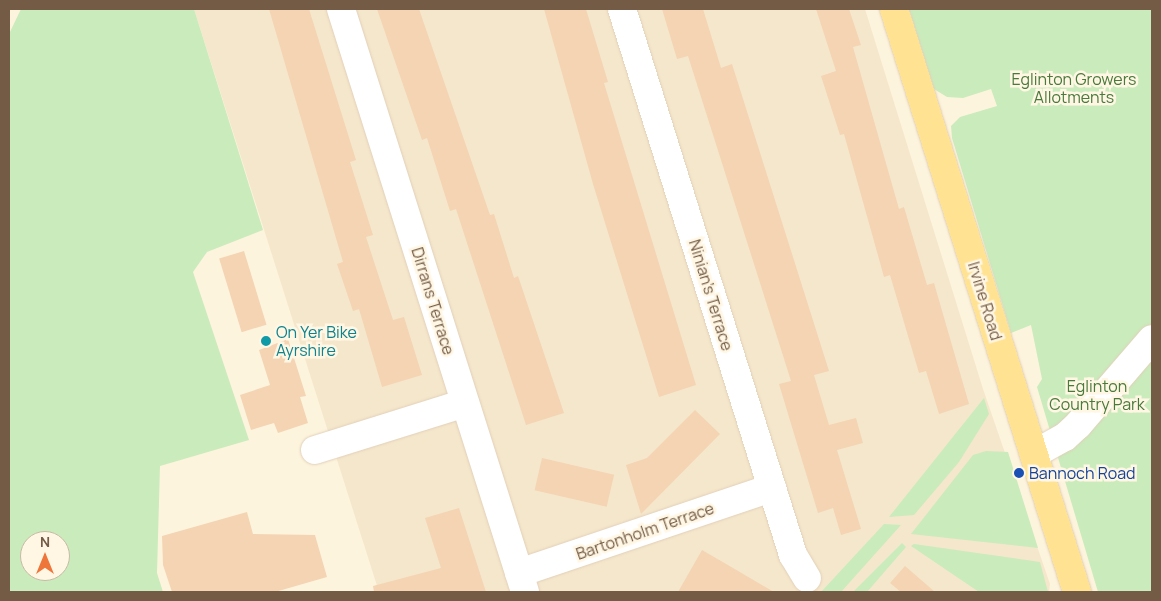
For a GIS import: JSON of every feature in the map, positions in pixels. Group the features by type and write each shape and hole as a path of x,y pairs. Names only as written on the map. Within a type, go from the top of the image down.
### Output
{"main road":[{"name":"Irvine Road","path":"894,9 1077,592"}],"street":[{"name":"Dirrans Terrace","path":"341,9 522,583"},
{"name":"Ninian's Terrace","path":"622,9 793,555 807,578"},
{"path":"1034,454 1065,438 1152,339"},
{"path":"315,450 465,403"},
{"name":"Bartonholm Terrace","path":"522,583 772,488"}],"shaded area":[{"path":"194,9 865,9 983,389 1050,584 1049,592 379,592"}],"green space":[{"path":"21,9 194,9 263,230 207,252 193,272 249,440 160,466 157,573 163,592 9,592 9,34"},
{"path":"909,9 1152,9 1152,592 1098,592 1037,387 1042,379 1031,325 1011,333 952,138 951,126 960,117 997,106 991,89 963,98 947,97 934,89"},
{"path":"984,398 989,414 959,462 914,515 889,517"},
{"path":"986,451 1008,452 1038,548 911,534 973,455"},
{"path":"884,524 901,525 841,592 821,592"},
{"path":"902,543 906,547 867,592 853,592"},
{"path":"914,544 1040,562 1048,592 979,592 911,546"}],"building":[{"path":"269,9 309,9 356,160 350,162 373,235 366,237 393,320 404,317 422,375 382,387 359,309 353,311 337,264 343,262"},
{"path":"377,9 419,9 490,215 494,214 514,278 518,276 564,413 526,425 456,209 450,211 427,138 422,140"},
{"path":"544,9 586,9 608,82 604,83 696,385 659,397 593,184"},
{"path":"662,9 703,9 721,68 732,64 829,371 814,375 829,425 856,418 863,443 837,450 861,529 841,535 833,508 818,513 779,384 791,381 688,56 677,59"},
{"path":"816,9 849,9 861,45 853,47 899,209 904,207 927,285 934,283 969,404 939,414 926,371 919,373 890,275 884,277 844,134 840,135 821,76 836,71"},
{"path":"244,251 267,325 242,332 219,259"},
{"name":"On Yer Bike Ayrshire","path":"288,339 306,396 300,397 308,423 278,433 274,423 251,430 240,395 270,385 259,350"},
{"path":"695,410 720,434 641,514 626,465 647,458"},
{"path":"542,458 614,475 607,507 535,490"},
{"path":"459,508 486,592 374,592 373,586 441,568 425,518"},
{"path":"247,512 253,534 315,535 327,577 275,592 172,592 163,565 162,536"},
{"path":"702,550 733,568 774,592 678,592"},
{"path":"905,566 935,592 901,592 890,583"}],"place":[{"name":"On Yer Bike Ayrshire","path":"266,341"},
{"name":"Bannoch Road","path":"1019,473"}],"park label":[{"name":"Eglinton Growers Allotments","path":"1074,88"},
{"name":"Eglinton Country Park","path":"1097,395"}]}
